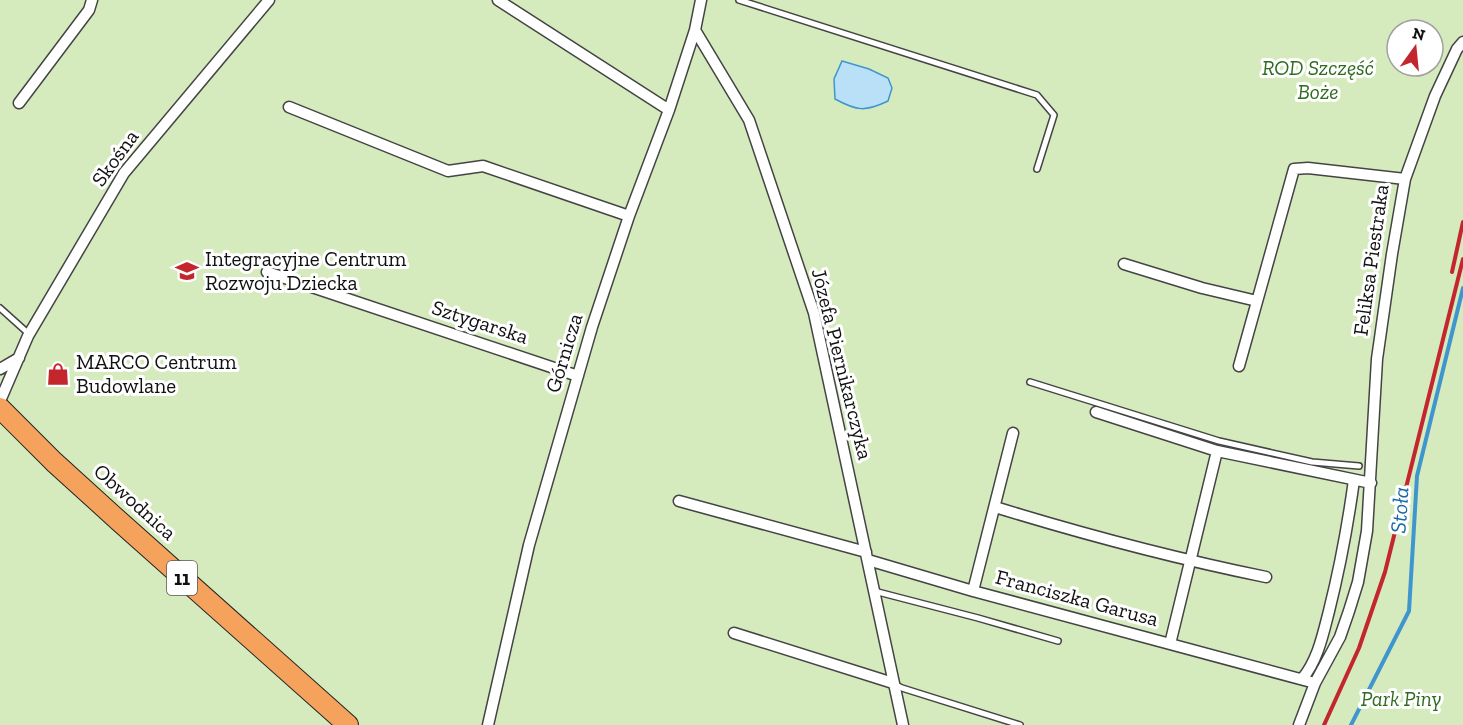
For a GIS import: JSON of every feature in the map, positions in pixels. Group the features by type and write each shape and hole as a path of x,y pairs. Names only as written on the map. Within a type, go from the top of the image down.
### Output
{"highway":[{"name":"Obwodnica","path":"5,417 348,725"}],"street":[{"path":"19,103 89,10 92,0"},
{"name":"Skośna","path":"0,400 29,334 124,173 269,0"},
{"path":"498,0 669,110"},
{"name":"Górnicza","path":"488,725 529,545 578,376 629,216 669,110 695,30 701,0"},
{"name":"Józefa Piernikarczyka","path":"695,30 749,120 814,313 903,725"},
{"path":"1406,179 1435,96 1457,49 1463,42"},
{"path":"290,107 448,171 483,166 629,216"},
{"name":"Feliksa Piestraka","path":"1239,366 1294,169 1308,168 1406,179 1392,254 1377,359 1367,531 1358,582 1340,637 1316,683"},
{"path":"1125,264 1192,286 1257,301"},
{"name":"Sztygarska","path":"267,272 578,376"},
{"path":"0,369 19,358"},
{"path":"1096,412 1218,446 1371,483"},
{"name":"Franciszka Garusa","path":"973,591 1013,433"},
{"name":"Franciszka Garusa","path":"1170,644 1218,446"},
{"path":"1302,679 1311,667 1326,621 1344,548 1354,480"},
{"name":"Franciszka Garusa","path":"679,501 867,556 973,591 1316,683"},
{"path":"995,507 1089,536 1266,577"},
{"path":"734,633 893,683"},
{"path":"1299,725 1316,683"}],"lane":[{"path":"739,0 1037,95 1054,115 1037,169"},
{"path":"0,308 29,334"},
{"path":"1030,382 1218,446 1312,462 1359,466"},
{"path":"874,591 1058,641"},
{"path":"893,683 902,688 1020,725"}],"green space":[{"path":"0,0 1463,0 1463,725 0,725"}],"water":[{"path":"842,61 869,69 888,78 892,88 888,101 861,109 835,99 834,79"}],"waterway":[{"name":"Stoła","path":"1351,725 1409,611 1417,476 1463,288"}],"railway":[{"path":"1452,272 1463,222"},
{"path":"1324,725 1359,648 1385,572 1463,259"}],"place":[{"name":"Integracyjne Centrum Rozwoju Dziecka","path":"187,271"},
{"name":"MARCO Centrum Budowlane","path":"58,374"}],"park label":[{"name":"ROD Szczęść Boże","path":"1318,80"},
{"name":"Park Piny","path":"1401,699"}]}
